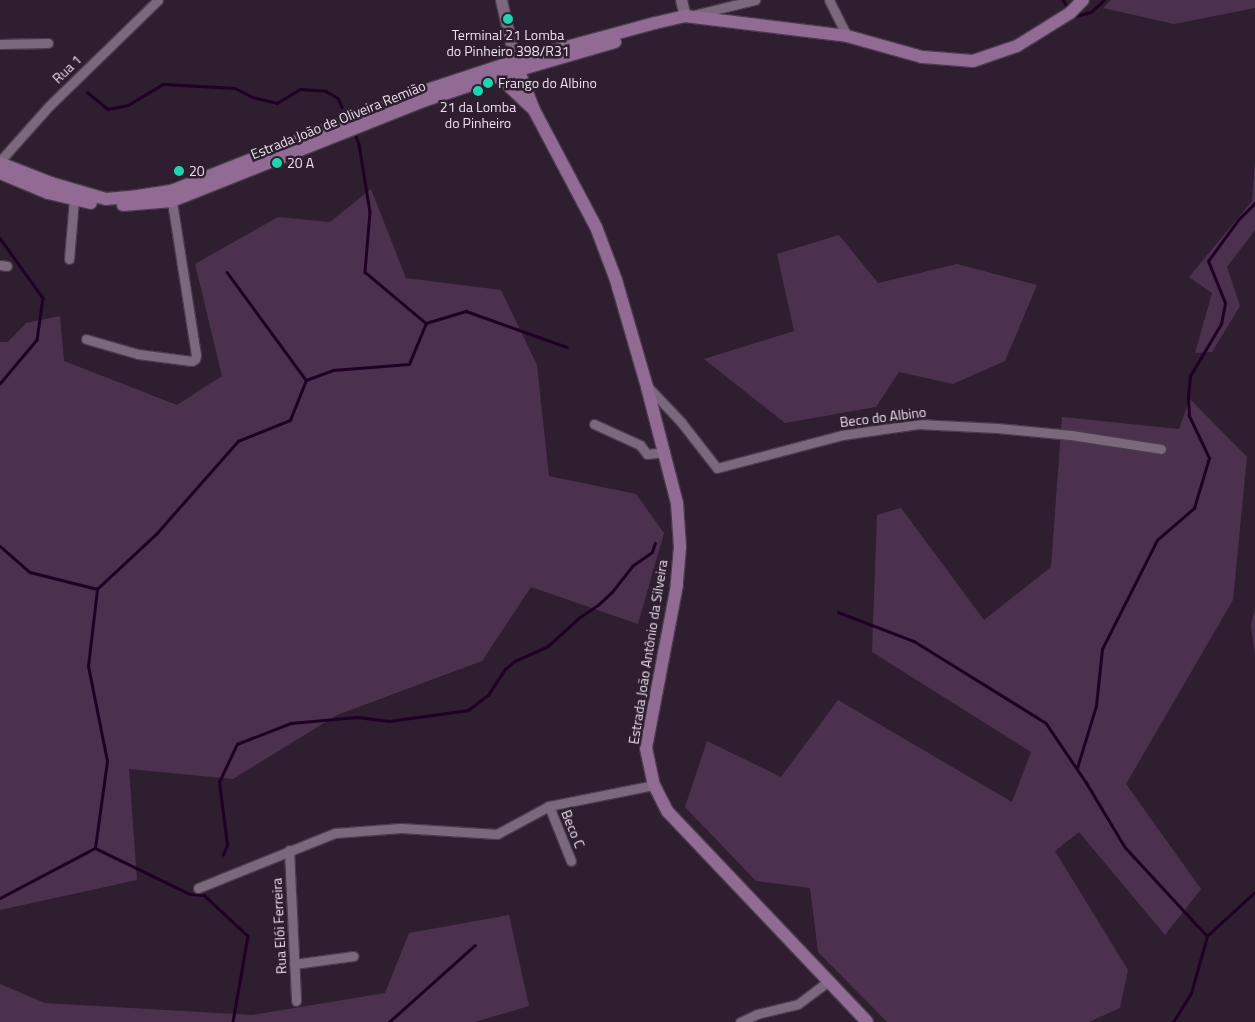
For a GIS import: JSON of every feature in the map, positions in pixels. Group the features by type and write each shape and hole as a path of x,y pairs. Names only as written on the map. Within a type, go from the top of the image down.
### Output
{"main road":[{"path":"685,16 846,36 922,57 973,60 1016,46 1070,13 1083,0"},
{"name":"Estrada João de Oliveira Remião","path":"0,162 51,183 106,199 171,191 421,92 657,29 685,16"},
{"name":"Estrada João de Oliveira Remião","path":"0,174 48,193 106,206 172,201 423,101 498,76 516,66"},
{"name":"Estrada João Antônio da Silveira","path":"516,66 534,110 596,227 616,280 665,452 677,503 680,547 677,585 646,748 654,785 668,812 827,982 860,1020"},
{"name":"Estrada João Antônio da Silveira","path":"498,76 534,110"}],"street":[{"name":"Rua 1","path":"0,162 49,106 158,0"},
{"path":"500,0 516,66"},
{"path":"681,0 685,16 755,0"},
{"path":"829,0 846,36"},
{"path":"0,44 48,43"},
{"path":"69,259 74,200"},
{"path":"86,339 138,354 192,361 195,358 172,201"},
{"name":"Beco do Albino","path":"647,387 681,422 717,468 842,435 918,424 1052,434 1161,449"},
{"path":"594,424 640,445 646,454 665,452"},
{"path":"198,888 335,833 401,828 497,834 549,806 654,785"},
{"name":"Beco C","path":"549,806 571,861"},
{"name":"Rua Elói Ferreira","path":"289,850 296,1001"},
{"path":"294,964 353,956"},
{"path":"740,1022 757,1014 798,1004 827,982"}],"shaded area":[{"path":"1111,0 1255,0 1255,8 1174,24 1103,8"},
{"path":"1255,160 1255,230 1227,267 1240,306 1212,352 1195,353 1212,293 1189,277 1252,201"},
{"path":"371,189 406,278 501,290 537,365 549,476 636,494 664,533 638,624 531,587 482,661 337,715 233,779 129,769 137,880 0,910 0,342 8,342 26,323 60,316 64,361 177,405 222,376 195,264 278,217 330,222"},
{"path":"839,235 878,283 957,264 1037,285 1005,361 953,384 899,372 876,407 785,423 704,359 794,331 777,254"},
{"path":"1190,399 1247,457 1233,600 1126,784 1201,889 1165,935 1079,832 1055,851 1128,970 1120,1008 1089,1022 887,1022 818,952 810,888 756,881 685,807 707,741 781,777 838,700 1012,802 1031,752 872,652 877,515 901,508 984,620 1051,567 1062,417 1179,429"},
{"path":"1255,608 1255,657 1251,625"},
{"path":"509,915 529,1006 475,1022 0,1022 0,984 45,1003 252,1015 385,993 409,933"}],"waterway":[{"path":"1063,0 1069,9"},
{"path":"1075,16 1091,12 1104,0"},
{"path":"87,92 108,109 128,105 163,84 235,88 253,97 277,103 300,89 326,91 338,98 342,107"},
{"path":"356,136 359,144 370,212 365,272 426,323"},
{"path":"1077,768 1096,706 1102,649 1157,540 1194,508 1209,458 1189,416 1190,376 1221,324 1225,303 1208,261 1238,220 1255,203"},
{"path":"0,238 43,298 37,340 0,384"},
{"path":"227,272 306,380"},
{"path":"95,848 107,761 88,666 97,589 156,534 238,441 290,420 306,380 333,370 409,364 426,323 466,311 567,347"},
{"path":"223,855 227,845 219,782 237,744 291,723 357,717 389,721 468,710 488,695 505,669 515,661 548,646 580,617 598,605 612,592 632,566 652,552 655,543"},
{"path":"0,546 30,572 97,589"},
{"path":"838,612 914,641 1046,723 1086,782 1125,847 1207,936"},
{"path":"0,898 95,848 190,894 204,895 248,936 233,1022"},
{"path":"1173,1022 1191,993 1207,936 1255,892"},
{"path":"389,1022 475,945"}],"place":[{"name":"Terminal 21 Lomba do Pinheiro 398/R31","path":"508,19"},
{"name":"Frango do Albino","path":"488,83"},
{"name":"21 da Lomba do Pinheiro","path":"478,91"},
{"name":"20 A","path":"277,163"},
{"name":"20","path":"179,171"}]}
